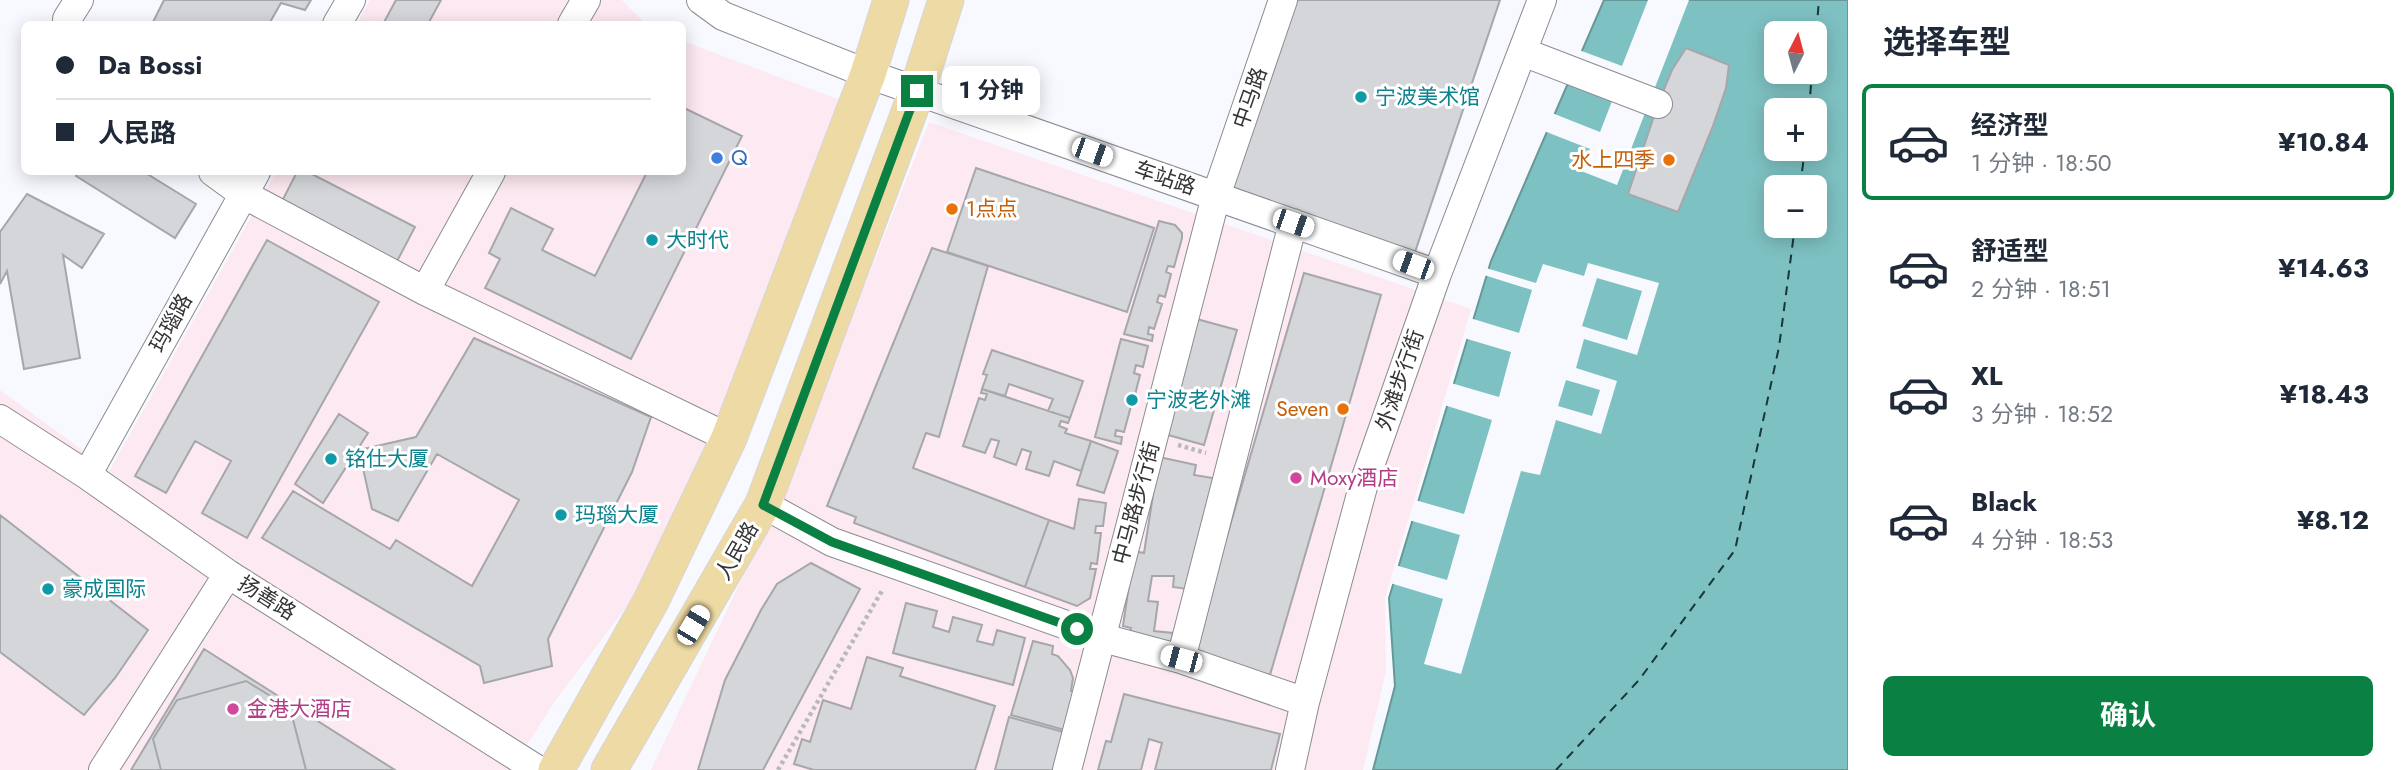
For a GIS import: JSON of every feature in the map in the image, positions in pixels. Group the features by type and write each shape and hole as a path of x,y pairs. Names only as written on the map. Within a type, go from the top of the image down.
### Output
{"main road":[{"path":"556,770 651,601 729,438 868,74 891,0"},
{"name":"人民路","path":"609,770 763,505 917,91 946,0"}],"street":[{"path":"67,21 79,0"},
{"path":"339,21 351,0"},
{"path":"574,21 586,0"},
{"name":"车站路","path":"701,0 723,16 868,74 1437,274"},
{"name":"中马路","path":"1216,196 1283,0"},
{"name":"外滩步行街","path":"1290,770 1305,702 1364,483 1437,274 1542,0"},
{"path":"1523,51 1658,104"},
{"path":"223,175 249,183 425,291 729,438"},
{"path":"425,291 489,175"},
{"name":"玛瑙路","path":"87,475 249,183"},
{"name":"中马路步行街","path":"1067,770 1216,196"},
{"path":"1181,659 1270,321 1293,223"},
{"name":"扬善路","path":"0,419 87,475 228,574 538,770"},
{"path":"763,505 832,542 1102,638 1181,659 1305,702"},
{"path":"103,770 228,574"}],"path":[{"path":"1153,438 1232,460"},
{"path":"778,770 897,565"}],"shaded area":[{"path":"370,0 622,0 643,21 359,21"},
{"path":"686,42 845,102 728,415 655,569 555,701 511,770 0,770 0,390 110,470 274,175 686,175"},
{"name":"宁波老外滩","path":"929,122 1471,309 1385,598 1386,671 1363,770 651,770 784,490"}],"water":[{"path":"1604,0 1848,0 1848,770 1373,770 1395,686 1389,598 1491,261"}],"pier":[{"path":"1648,0 1689,0 1617,185 1581,171 1590,149 1544,131 1552,113 1600,132 1614,96 1567,78 1579,50 1622,66"},
{"path":"1588,263 1659,283 1637,355 1584,339 1576,368 1617,381 1601,434 1556,420 1540,475 1521,471 1461,674 1424,664 1443,599 1390,583 1395,565 1447,580 1460,535 1409,520 1415,500 1464,514 1492,420 1444,405 1451,383 1499,397 1511,352 1464,338 1470,318 1519,333 1532,290 1484,275 1486,268 1536,283 1543,264 1584,276","holes":["1597,278 1642,291 1627,340 1582,326","1566,380 1600,390 1592,416 1558,406"]}],"building":[{"path":"164,0 311,0 305,10 281,3 271,21 154,21"},
{"path":"396,0 441,0 430,21 385,21"},
{"name":"宁波美术馆","path":"1287,0 1500,0 1413,258 1221,193"},
{"name":"水上四季","path":"1686,48 1729,65 1726,88 1713,126 1678,212 1628,194 1658,104 1672,70"},
{"name":"大时代","path":"686,109 742,136 631,359 485,288 500,259 489,253 511,208 553,229 542,250 595,276 646,175 686,175"},
{"path":"976,168 1154,228 1127,312 947,252"},
{"path":"149,175 196,204 175,238 76,176"},
{"path":"295,175 314,175 415,227 395,265 280,205"},
{"path":"27,194 104,234 82,268 63,255 80,358 24,369 7,271 0,284 0,232"},
{"path":"1159,221 1175,225 1182,233 1182,238 1174,267 1168,266 1166,272 1171,274 1165,297 1159,295 1157,302 1162,304 1154,329 1149,327 1148,334 1153,335 1152,341 1124,334"},
{"path":"267,240 379,302 247,538 202,513 231,461 195,441 166,493 135,476"},
{"path":"932,248 988,266 939,437 926,433 913,468 1049,520 1025,587 854,523 856,517 827,506"},
{"path":"1304,273 1381,295 1270,675 1193,652"},
{"path":"1193,318 1237,330 1216,403 1172,391"},
{"name":"玛瑙大厦","path":"474,338 651,417 632,472 548,639 552,666 484,683 480,666 262,538 293,491 390,549 396,540 472,586 519,500 437,454 398,521 372,509 359,450 416,437"},
{"path":"1121,339 1148,346 1143,367 1136,365 1134,373 1140,375 1134,399 1128,398 1126,404 1131,406 1124,432 1116,430 1115,436 1122,437 1121,444 1095,437"},
{"path":"992,350 1083,381 1070,418 1048,411 1053,399 1009,384 1005,396 982,389 987,375 983,374"},
{"path":"982,389 1070,418 1068,423 1061,421 1059,426 1067,429 1065,433 1091,441 1081,471 1054,461 1049,476 1026,469 1031,452 1022,449 1016,465 994,457 999,441 991,439 985,453 963,446 979,398 985,400 987,394 981,393"},
{"path":"1171,398 1214,410 1204,445 1161,433"},
{"name":"铭仕大厦","path":"339,414 368,433 323,503 295,484"},
{"path":"1091,441 1118,451 1104,493 1077,485"},
{"path":"1159,457 1196,465 1194,475 1219,479 1187,589 1173,587 1174,576 1152,576 1148,601 1158,602 1154,631 1173,633 1171,642 1129,636 1131,628 1123,626 1134,551 1144,553"},
{"path":"1079,499 1106,503 1103,526 1096,526 1095,533 1101,533 1097,564 1091,563 1090,569 1096,569 1090,598 1077,606 1025,587 1049,520 1074,529"},
{"name":"豪成国际","path":"0,515 148,630 115,678 84,715 0,652"},
{"path":"811,563 860,589 763,770 698,770 725,680 761,610 777,584"},
{"path":"906,603 937,611 933,627 949,632 953,617 982,625 977,641 993,645 997,630 1025,638 1013,685 893,653"},
{"path":"1033,641 1053,646 1052,654 1058,656 1070,670 1073,678 1071,691 1077,692 1068,731 1011,715"},
{"name":"金港大酒店","path":"204,649 395,770 131,770"},
{"path":"867,657 903,668 900,676 995,706 975,770 814,770 794,764 802,739 810,742 823,700 851,709"},
{"name":"金港大酒店","path":"246,681 290,708 306,770 161,770 153,739 177,700"},
{"path":"1124,694 1280,734 1271,770 1155,770 1162,743 1149,739 1141,770 1098,770 1106,741 1111,742"},
{"path":"1009,717 1067,733 1056,770 995,770"}],"ferry route":[{"path":"1817,21 1819,0"},
{"path":"1810,98 1811,84"},
{"path":"1802,175 1803,161"},
{"path":"1556,770 1639,680 1735,550 1779,347 1793,238"}],"place":[{"name":"宁波美术馆","path":"1361,97"},
{"name":"Q","path":"717,158"},
{"name":"水上四季","path":"1669,160"},
{"name":"1点点","path":"952,209"},
{"name":"大时代","path":"652,240"},
{"name":"宁波老外滩","path":"1132,400"},
{"name":"Seven","path":"1343,409"},
{"name":"铭仕大厦","path":"331,459"},
{"name":"Moxy酒店","path":"1296,478"},
{"name":"玛瑙大厦","path":"561,515"},
{"name":"豪成国际","path":"48,589"},
{"name":"金港大酒店","path":"233,709"}],"route":[{"path":"917,91 763,505 832,542 1077,629"}]}
